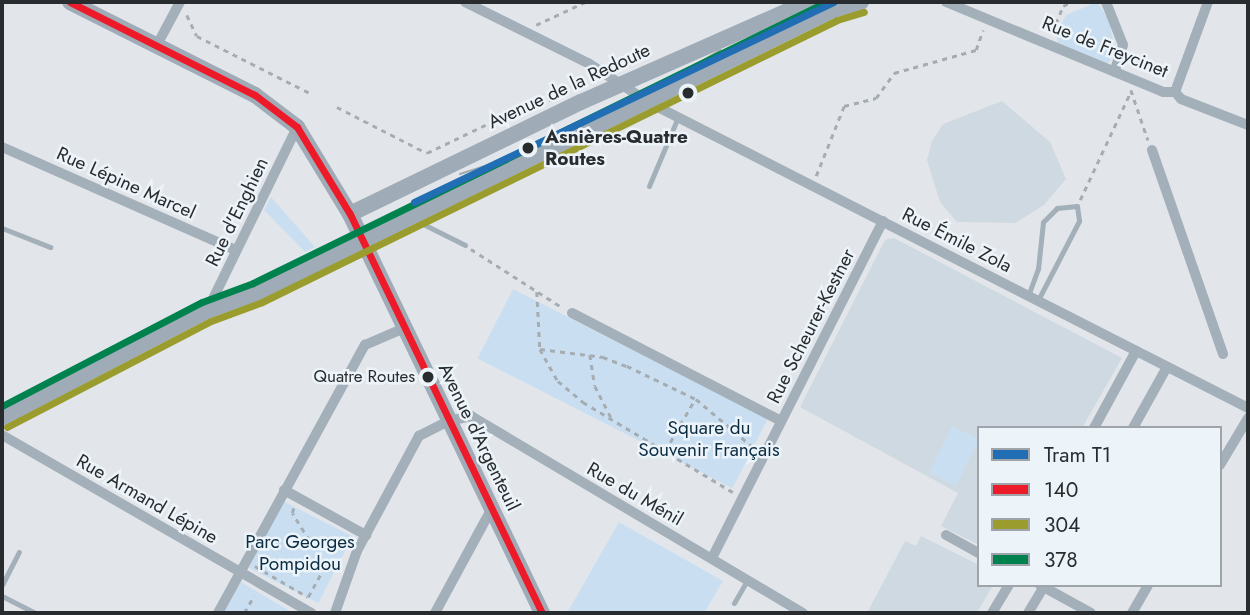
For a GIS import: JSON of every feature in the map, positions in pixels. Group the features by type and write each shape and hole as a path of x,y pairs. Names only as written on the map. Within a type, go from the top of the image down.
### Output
{"main road":[{"path":"70,2 255,95 297,127"},
{"name":"Avenue de la Redoute","path":"350,214 565,109 808,2"},
{"path":"2,418 207,311 650,103 833,10 861,2"},
{"name":"Avenue d'Argenteuil","path":"297,127 350,214 402,329 540,612"}],"street":[{"name":"Rue Émile Zola","path":"465,2 621,84 650,103 1248,408"},
{"name":"Rue de Freycinet","path":"946,2 1163,92 1175,92 1181,99 1248,125"},
{"path":"1106,2 1123,45 1114,72"},
{"path":"1175,92 1208,2"},
{"path":"157,45 180,3"},
{"name":"Rue d'Enghien","path":"207,311 297,127"},
{"name":"Rue Lépine Marcel","path":"2,147 236,250"},
{"path":"1152,150 1223,354"},
{"name":"Rue Scheurer-Kestner","path":"712,558 883,221"},
{"path":"572,313 781,421"},
{"path":"218,613 365,345 402,329"},
{"path":"1095,426 1136,351"},
{"path":"1134,426 1167,367"},
{"name":"Rue du Ménil","path":"448,421 478,418 712,558 746,582 803,613"},
{"path":"1222,462 1248,418"},
{"path":"335,613 366,535 419,436 448,421"},
{"name":"Rue Armand Lépine","path":"2,435 311,613"},
{"path":"284,490 366,535"},
{"path":"435,613 491,510"},
{"path":"946,535 977,551"},
{"path":"992,613 1008,587"},
{"path":"1028,613 1042,587"},
{"path":"1045,587 1091,613"},
{"path":"1132,613 1147,587"}],"lane":[{"path":"649,186 678,117"},
{"path":"1077,206 1079,221 1033,298 1043,222 1057,208 1077,206"},
{"path":"409,217 465,245"},
{"path":"2,228 50,247"},
{"path":"2,585 19,552"},
{"path":"734,603 746,582"},
{"path":"2,596 36,613"}],"path":[{"path":"523,31 586,2"},
{"path":"1048,44 1063,6 1071,2"},
{"path":"180,3 188,9 187,21 197,36 312,94"},
{"path":"812,185 844,106 876,98 894,73 976,50 988,19"},
{"path":"1126,77 1152,150"},
{"path":"1077,206 1131,91"},
{"path":"337,107 428,153 540,99 557,102 565,109"},
{"path":"465,245 572,313"},
{"path":"537,292 540,349 558,381 611,418 742,497"},
{"path":"540,349 590,355 626,366 696,399 763,457"},
{"path":"590,355 595,386 611,418"},
{"path":"665,451 696,399"},
{"path":"246,561 308,597 325,566 292,513 298,498"},
{"path":"244,613 254,596"}],"shaded area":[{"path":"1002,101 1050,142 1066,179 1044,205 1015,223 957,222 940,202 927,160 932,141 943,124"},
{"path":"894,238 1122,358 1083,426 977,426 977,544 941,526 958,493 800,407 885,240"},
{"path":"921,536 977,564 977,587 992,587 977,613 867,613 905,541 916,546"}],"green space":[{"path":"1097,2 1109,20 1115,51 1108,64 1059,46 1056,35 1066,15"},
{"path":"271,197 315,247 305,252 264,210"},
{"name":"Square du Souvenir Français","path":"513,289 768,419 732,488 478,358"},
{"path":"952,426 977,438 956,486 929,473"},
{"name":"Parc Georges Pompidou","path":"283,501 352,536 318,603 249,568"},
{"path":"619,522 723,581 704,613 567,613"},
{"name":"Parc Georges Pompidou","path":"241,582 293,613 224,613"}],"tram line":[{"name":"T1","path":"414,202 834,2"},
{"path":"676,77 720,50"},
{"path":"460,174 510,158"}],"transit line":[{"name":"140","path":"70,2 255,95 297,127 350,214 542,613"},
{"name":"378","path":"2,406 202,302 253,283 826,2"},
{"name":"304","path":"7,427 211,321 262,302 837,20 864,12"}],"place":[{"name":"Asnières-Quatre Routes","path":"528,148"},
{"name":"Quatre Routes","path":"428,377"}]}
